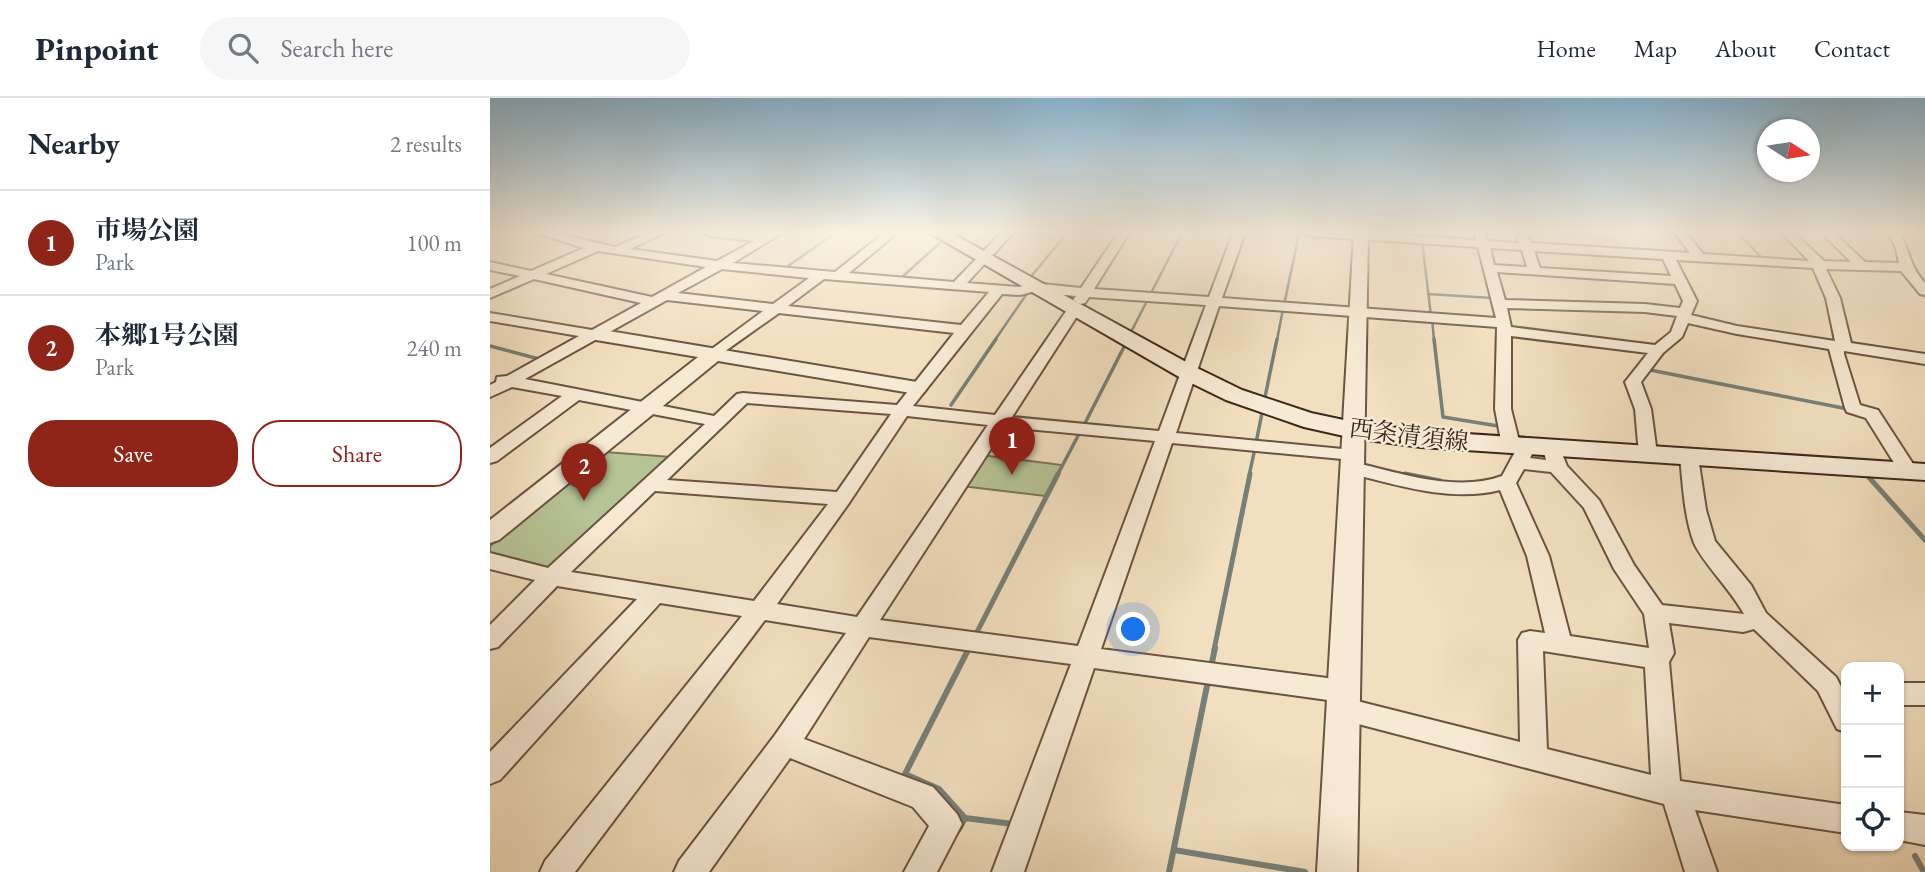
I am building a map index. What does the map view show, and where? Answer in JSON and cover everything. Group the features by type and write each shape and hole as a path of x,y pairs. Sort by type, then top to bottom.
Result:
{"main road":[{"name":"西条清須線","path":"1002,269 1035,288 1078,304 1189,373 1353,451 1519,452 1555,457 1648,454 1917,471"}],"street":[{"path":"505,269 662,299 964,330"},
{"path":"490,294 546,269"},
{"path":"490,392 498,380 597,335 716,269"},
{"path":"770,269 1020,291 1035,288"},
{"path":"838,276 847,269"},
{"path":"957,286 974,269"},
{"path":"690,872 785,744 1101,269"},
{"path":"1008,872 1226,269"},
{"path":"1337,872 1360,269"},
{"path":"1489,269 1505,327 1503,409 1519,452 1506,482 1538,556 1560,645"},
{"path":"1506,269 1679,280"},
{"path":"1648,454 1643,409 1633,382 1658,350 1677,334 1685,316 1690,301 1674,269"},
{"path":"1821,269 1833,298 1840,346 1836,354 1853,408 1872,414 1917,471"},
{"path":"1907,269 1925,274"},
{"path":"1907,269 1925,292"},
{"path":"490,534 714,354 821,275"},
{"path":"556,872 760,610 842,499 917,388 999,289"},
{"path":"1078,304 1214,302 1358,312 1505,327 1658,350"},
{"path":"1499,304 1645,308 1737,330 1925,359"},
{"path":"490,317 917,388"},
{"path":"498,380 719,422"},
{"path":"490,457 576,394"},
{"path":"490,640 552,577 743,398 843,404 1166,437 1353,451 1458,486 1488,488 1506,482"},
{"path":"1555,457 1592,505 1625,569 1655,613 1662,653 1656,659"},
{"path":"1689,457 1696,510 1705,543 1743,591 1758,619 1840,695"},
{"path":"651,485 842,499"},
{"path":"490,561 552,577 655,594 1086,658 1343,700 1534,758 1671,793 1841,818"},
{"path":"490,771 655,594"},
{"path":"1655,613 1743,623 1758,619"},
{"path":"1534,758 1530,640 1656,659"},
{"path":"1656,659 1671,793 1701,872"},
{"path":"1904,694 1925,694"},
{"path":"785,744 923,796 947,824 920,872"},
{"path":"1904,827 1925,830"}],"green space":[{"path":"605,452 672,457 556,565 545,569 490,554 490,546"},
{"path":"981,455 1062,465 1045,496 961,486"}],"waterway":[{"path":"901,278 911,269"},
{"path":"1029,279 1037,269"},
{"path":"1150,295 1163,269"},
{"path":"1284,305 1292,269"},
{"path":"1425,269 1428,294"},
{"path":"1428,294 1492,298"},
{"path":"1428,294 1431,316"},
{"path":"995,340 1026,295"},
{"path":"1130,334 1148,299"},
{"path":"1277,340 1283,309"},
{"path":"1432,319 1434,340"},
{"path":"951,405 996,339"},
{"path":"1265,397 1277,339"},
{"path":"1434,339 1443,417 1498,426"},
{"path":"1083,427 1126,343"},
{"path":"490,346 539,359"},
{"path":"1650,370 1848,409"},
{"path":"1256,443 1262,413"},
{"path":"1057,476 1080,432"},
{"path":"1249,476 1255,448"},
{"path":"1397,473 1414,476"},
{"path":"975,636 1058,474"},
{"path":"1214,650 1250,474"},
{"path":"1405,474 1440,481"},
{"path":"1868,476 1866,474 1925,540"},
{"path":"965,818 939,789 905,774 969,648"},
{"path":"1211,667 1215,648"},
{"path":"1169,872 1208,681"},
{"path":"959,829 965,818"},
{"path":"965,818 1013,824"},
{"path":"1174,850 1305,872"},
{"path":"1915,856 1924,872"}],"place":[{"name":"市場公園","path":"1012,475"},
{"name":"本郷1号公園","path":"584,501"}]}
